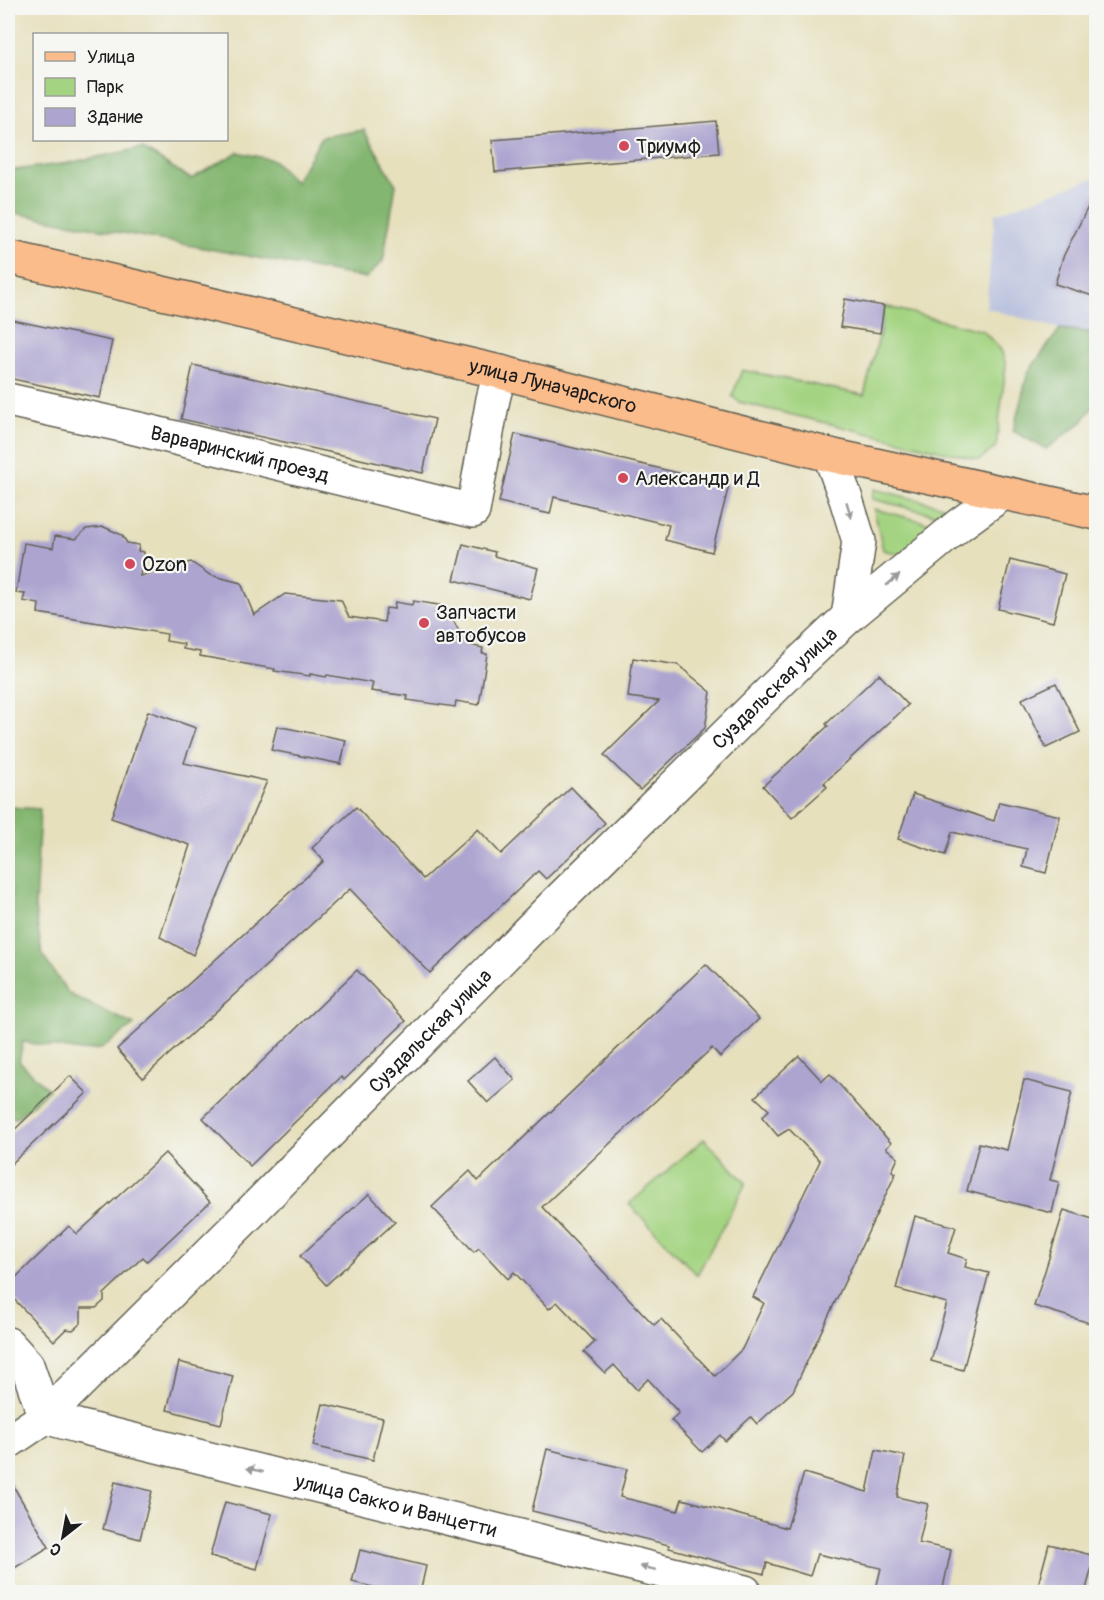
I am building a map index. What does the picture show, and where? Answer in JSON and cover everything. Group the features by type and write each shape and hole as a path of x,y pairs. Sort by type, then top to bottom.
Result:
{"main road":[{"name":"улица Луначарского","path":"8,256 500,372 830,455 1096,513"}],"street":[{"name":"Варваринский проезд","path":"8,400 139,429 472,511 500,372"},
{"name":"Суздальская улица","path":"830,455 859,541 848,617"},
{"name":"Суздальская улица","path":"8,1442 45,1417 556,903 796,666 848,617 959,525 1003,493"},
{"path":"8,1344 27,1365 45,1417"},
{"name":"улица Сакко и Ванцетти","path":"45,1417 745,1593"}],"shaded area":[{"path":"1096,177 1096,333 1060,329 986,308 995,214"}],"green space":[{"path":"364,130 396,185 383,261 366,278 8,212 8,171 68,163 142,148 191,179 238,152 273,160 295,182 322,137"},
{"path":"884,306 983,331 1001,350 1006,365 996,447 979,460 739,402 732,396 742,370 864,395 880,333"},
{"path":"1060,329 1096,333 1096,403 1082,422 1046,449 1013,431 1028,372"},
{"path":"874,489 943,506 941,516 872,499"},
{"path":"874,509 937,525 902,555 883,550"},
{"path":"8,807 40,809 35,908 42,955 69,994 134,1025 101,1049 81,1051 23,1042 19,1061 49,1090 16,1118 8,1117"},
{"path":"704,1139 746,1183 697,1275 629,1204"}],"building":[{"path":"716,121 719,153 495,172 492,140"},
{"path":"1096,191 1096,297 1055,284 1063,257"},
{"path":"845,299 884,306 880,333 840,327"},
{"path":"8,319 112,341 100,398 8,378"},
{"path":"193,365 435,419 423,473 181,419"},
{"path":"515,434 729,485 712,552 665,540 669,525 554,497 550,514 499,502"},
{"path":"104,527 122,535 127,543 139,545 138,551 144,552 140,576 191,562 210,575 241,583 254,615 285,594 341,600 349,617 384,622 386,608 394,609 395,602 412,605 413,601 445,606 459,631 470,633 468,645 483,648 482,653 487,654 479,705 456,701 455,707 407,700 408,696 371,691 373,683 327,675 326,677 310,674 310,676 274,671 275,669 200,656 200,652 183,649 184,644 166,641 167,634 38,613 39,604 23,601 25,594 16,593 24,543 53,548 55,536 76,539 86,529"},
{"path":"463,544 495,552 494,556 538,568 530,599 454,580"},
{"path":"1010,560 1065,574 1053,622 998,609"},
{"path":"633,658 678,665 711,692 705,728 640,790 604,755 659,701 628,697"},
{"path":"879,674 908,705 824,783 827,787 792,818 763,786 828,726 826,724"},
{"path":"1056,683 1080,732 1046,748 1022,699"},
{"path":"148,711 196,728 184,763 267,781 193,955 160,937 190,845 111,818"},
{"path":"277,726 346,740 341,764 271,750"},
{"path":"571,787 605,823 546,879 538,871 430,973 350,889 143,1078 117,1049 324,861 312,848 356,807 423,879 478,829 501,854"},
{"path":"913,794 994,821 999,802 1060,816 1046,873 1023,867 1027,849 952,832 945,855 898,839"},
{"path":"706,964 759,1019 720,1057 712,1048 542,1207 654,1325 661,1319 715,1376 742,1349 764,1303 753,1297 820,1161 789,1129 778,1136 762,1117 769,1110 755,1097 799,1056 822,1081 830,1074 891,1143 886,1148 898,1158 892,1171 896,1173 793,1391 757,1424 751,1417 725,1441 720,1435 702,1452 671,1420 679,1413 648,1379 637,1390 614,1365 605,1373 584,1352 595,1342 557,1302 549,1309 514,1272 508,1279 479,1248 474,1252 432,1207 470,1171 478,1181"},
{"path":"357,970 406,1021 344,1080 341,1077 250,1166 203,1118"},
{"path":"495,1057 515,1080 488,1103 468,1081"},
{"path":"70,1076 87,1093 8,1167 8,1136"},
{"path":"1024,1080 1072,1092 1050,1180 1059,1182 1052,1213 967,1191 979,1143 1007,1150"},
{"path":"165,1153 210,1202 147,1261 143,1257 104,1294 104,1301 96,1308 81,1308 81,1323 73,1330 66,1329 54,1341 8,1293 8,1285 69,1226 77,1234"},
{"path":"369,1194 395,1222 326,1285 300,1256"},
{"path":"1064,1210 1096,1220 1096,1325 1034,1306"},
{"path":"915,1216 956,1227 948,1253 967,1259 965,1267 989,1273 963,1370 931,1361 947,1303 896,1289"},
{"path":"179,1362 233,1376 221,1424 167,1410"},
{"path":"323,1404 383,1418 373,1460 313,1446"},
{"path":"547,1449 627,1469 620,1497 678,1511 682,1499 787,1528 804,1473 867,1492 876,1450 905,1456 897,1497 928,1504 919,1543 951,1550 942,1593 875,1593 881,1568 817,1554 810,1576 767,1563 764,1574 669,1548 669,1545 532,1511"},
{"path":"8,1477 49,1547 8,1572"},
{"path":"115,1482 152,1491 140,1539 103,1529"},
{"path":"225,1502 272,1514 257,1569 210,1556"},
{"path":"1049,1544 1095,1556 1085,1593 1036,1593"},
{"path":"360,1550 426,1566 420,1593 398,1593 352,1582"}],"place":[{"name":"Триумф","path":"624,146"},
{"name":"Александр и Д","path":"623,478"},
{"name":"Ozon","path":"130,564"},
{"name":"Запчасти автобусов","path":"424,623"}]}
